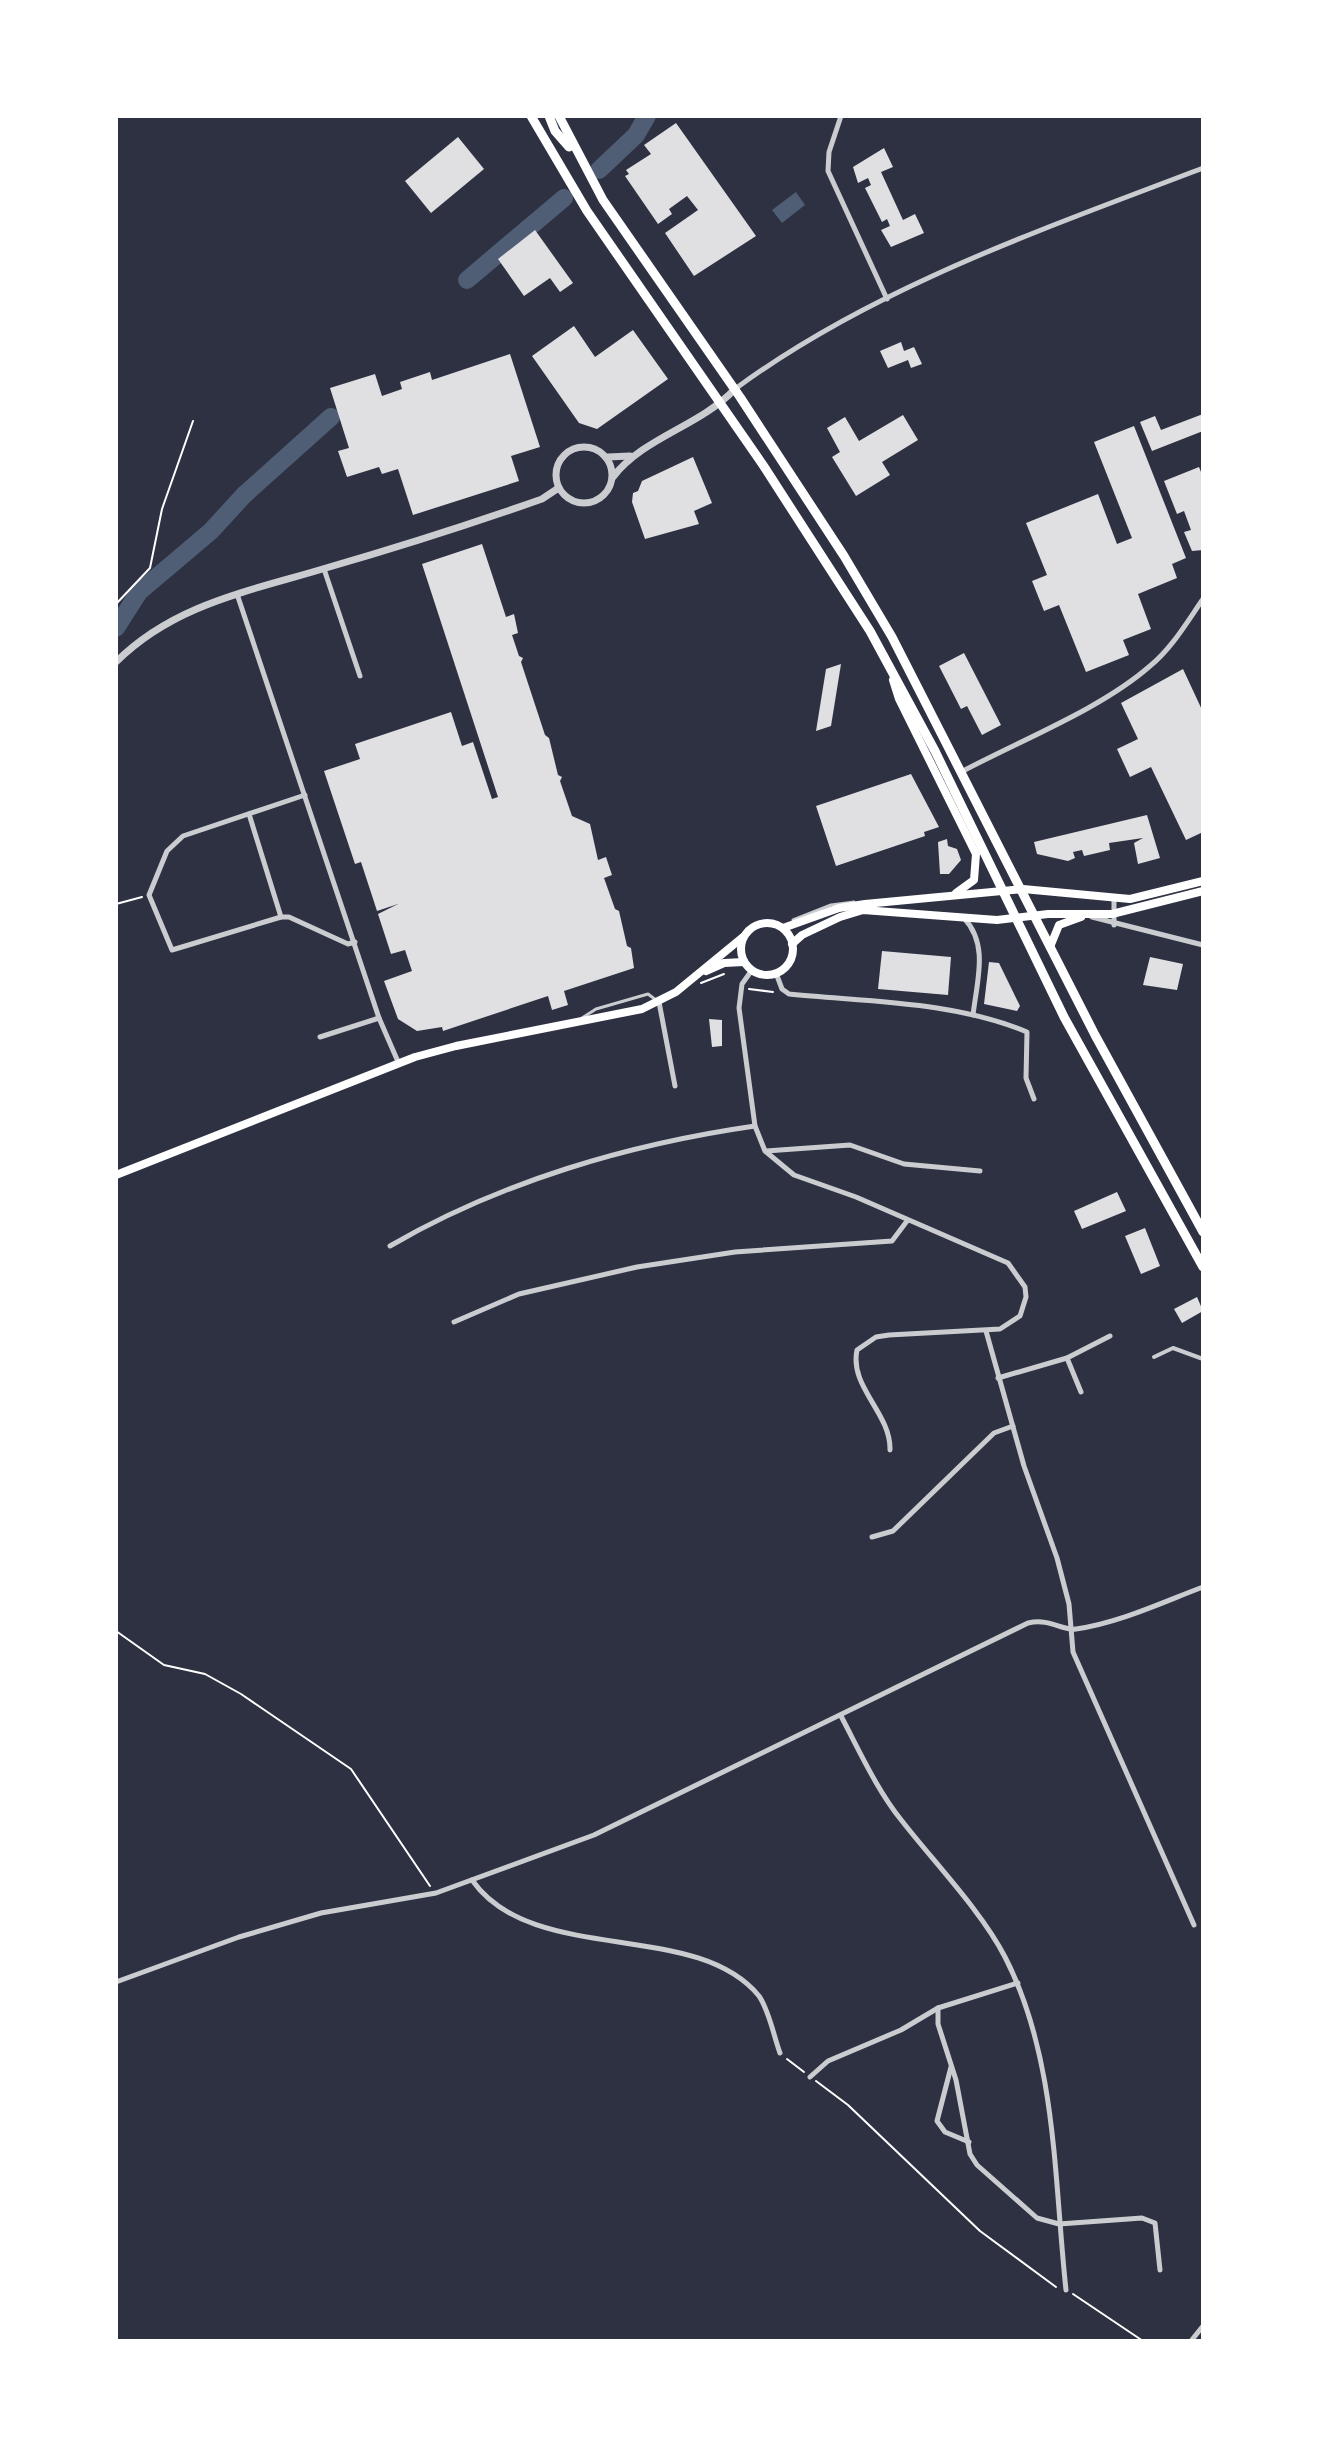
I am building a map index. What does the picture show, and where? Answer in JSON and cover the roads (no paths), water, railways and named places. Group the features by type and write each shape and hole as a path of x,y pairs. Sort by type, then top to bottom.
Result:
{"main road":[{"path":"531,116 587,211 836,574 911,705 974,841 977,863 974,880 948,897"},
{"path":"549,116 555,131 577,156"},
{"path":"559,116 577,156 603,200 844,556 900,652 1050,947 1203,1232"},
{"path":"888,663 899,699 1003,890 1064,1017 1203,1267"},
{"path":"116,1175 399,1064 456,1046 621,1015 659,1002 701,973 758,924 781,927 839,908 1003,890 1023,889 1114,898 1151,896 1203,881"},
{"path":"792,944 827,923 863,910 1015,919 1035,915 1112,914 1203,891"},
{"path":"1050,947 1059,925 1088,915"},
{"path":"701,973 724,963 748,966 763,974 776,973 789,961 792,944 781,927"},
{"path":"743,937 741,952 748,966"}],"street":[{"path":"841,116 829,152 828,171 887,299"},
{"path":"557,489 575,503 590,501 607,490 630,456 720,404 734,390 887,299 1014,242 1203,168"},
{"path":"557,489 557,467 569,454 589,447 608,457 630,456"},
{"path":"608,457 613,477"},
{"path":"116,662 135,642 167,621 237,593 324,569 528,504 557,489"},
{"path":"324,569 360,676"},
{"path":"237,593 379,1018 399,1064"},
{"path":"963,771 1119,690 1151,666 1173,643 1203,599"},
{"path":"305,795 183,836 172,844 151,884 149,895 172,950 281,917 348,944 355,942"},
{"path":"249,814 281,917"},
{"path":"1114,898 1114,925"},
{"path":"1088,915 1114,925 1203,945"},
{"path":"963,917 977,933 980,945 973,1015"},
{"path":"748,966 738,995 755,1126 765,1151 794,1175 834,1188 1008,1263 1017,1270 1026,1297 1020,1316 1008,1326 986,1331 876,1337 857,1350 856,1369 891,1434 890,1450"},
{"path":"776,973 782,989 789,994 973,1015 1027,1032 1026,1078 1034,1099"},
{"path":"659,1002 675,1086"},
{"path":"320,1037 379,1018"},
{"path":"390,1246 459,1210 550,1176 698,1135 755,1126"},
{"path":"765,1151 850,1145 904,1164 980,1171"},
{"path":"454,1322 519,1294 637,1267 735,1252 892,1241 907,1221"},
{"path":"986,1331 1013,1426 1057,1558 1069,1604 1073,1652 1194,1925"},
{"path":"998,1378 1067,1358 1110,1336"},
{"path":"1154,1357 1173,1348 1203,1359"},
{"path":"1067,1358 1081,1392"},
{"path":"872,1537 893,1531 994,1433 1013,1426"},
{"path":"116,1982 239,1937 321,1913 436,1893 594,1835 1028,1623 1048,1621 1070,1630 1091,1627 1203,1587"},
{"path":"841,1716 886,1799 1004,1953 1018,1983 1038,2050 1066,2290"},
{"path":"472,1880 483,1896 529,1920 576,1936 679,1954 723,1969 761,1999 780,2053"},
{"path":"810,2077 828,2061 901,2030 938,2008 1018,1983"},
{"path":"938,2008 938,2024 952,2066 973,2160 1003,2184 1021,2207 1037,2218 1059,2224 1142,2218 1155,2223 1160,2270"},
{"path":"952,2066 937,2121 945,2132 969,2142"},
{"path":"1191,2341 1203,2326"}],"lane":[{"path":"570,1025 596,1009 648,994 659,1002"}],"water":[{"path":"796,192 805,205 782,223 772,210"}],"waterway":[{"path":"599,170 636,135 647,116"},
{"path":"467,280 564,198"},
{"path":"116,628 139,592 211,531 244,495 331,417"}]}
